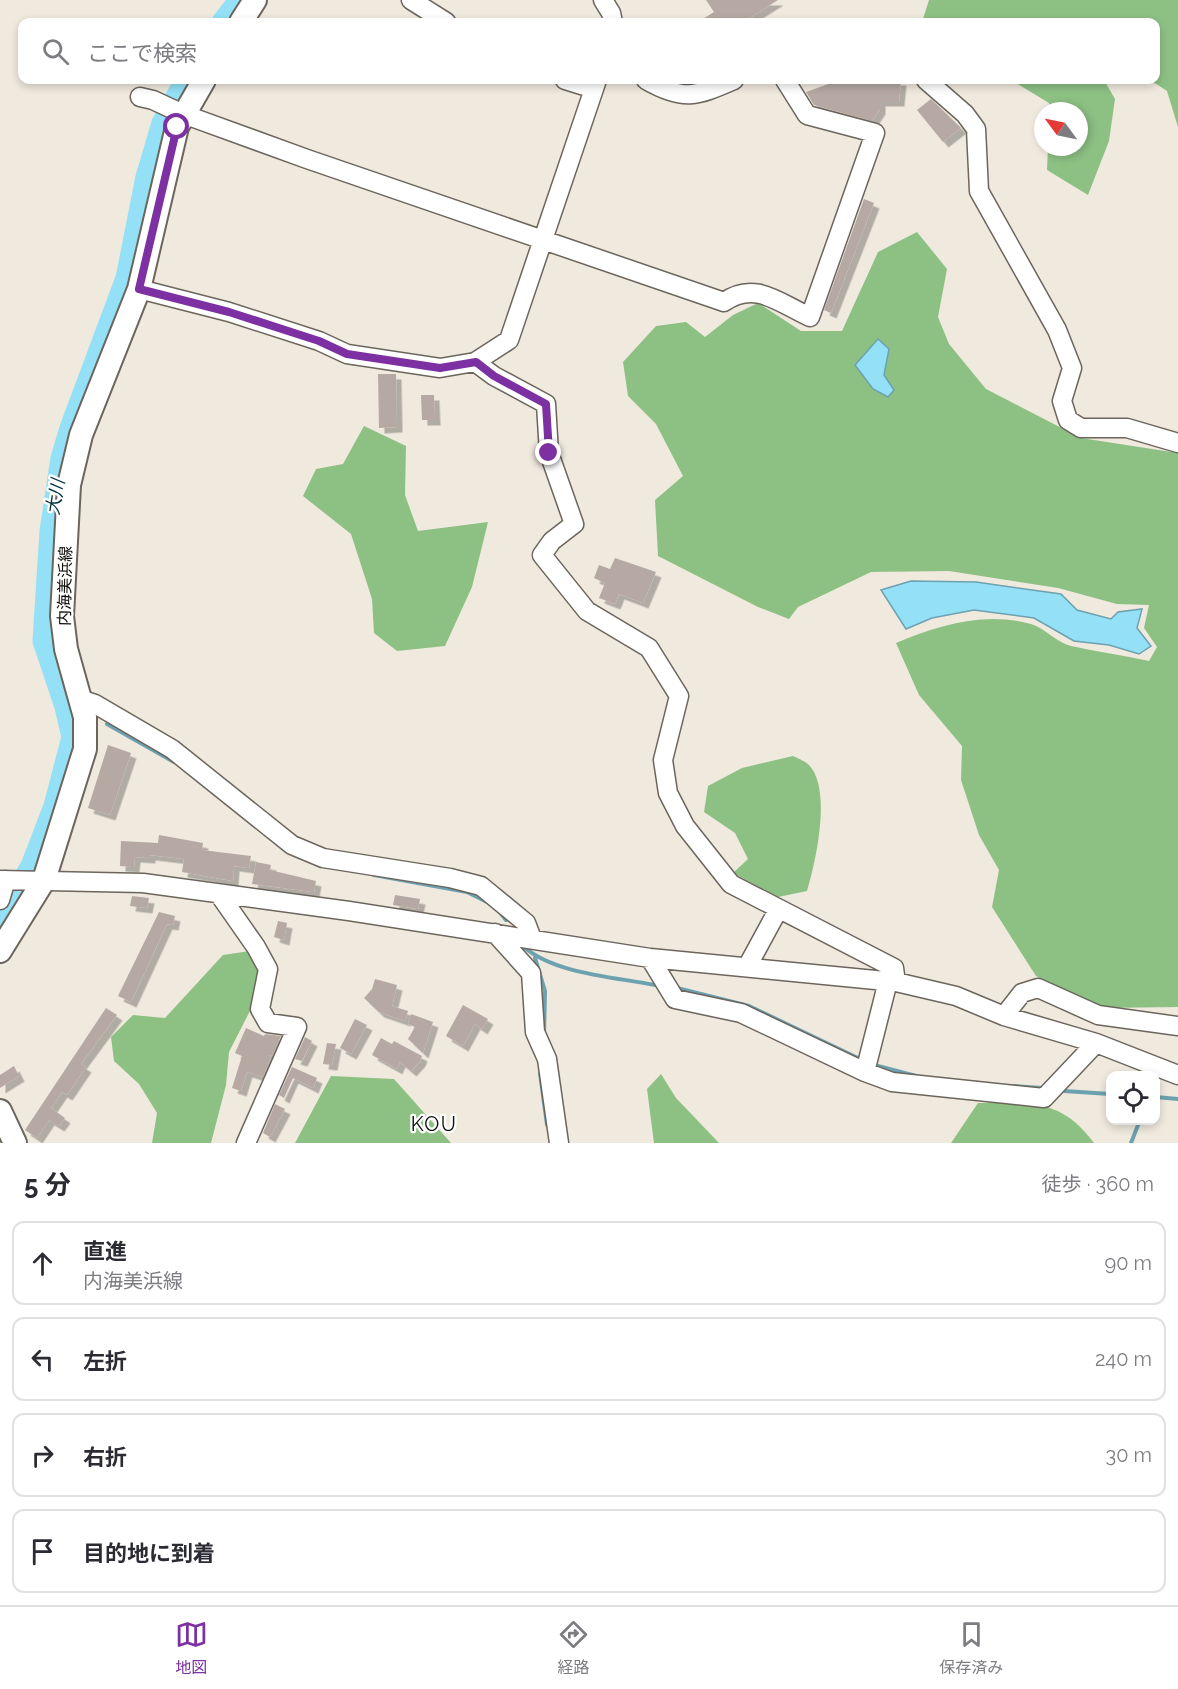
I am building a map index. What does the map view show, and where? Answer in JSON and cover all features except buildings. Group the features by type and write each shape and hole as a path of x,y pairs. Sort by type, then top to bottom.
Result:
{"main road":[{"path":"244,18 255,0"},
{"name":"内海美浜線","path":"0,951 39,880 85,749 87,728 66,649 62,616 69,485 81,435 139,289 168,158 173,110 200,84"},
{"path":"0,1111 15,1143"}],"street":[{"path":"411,0 440,18"},
{"path":"603,0 612,18"},
{"path":"139,289 229,312 319,341 347,354 440,368 476,362 509,340 595,84"},
{"path":"653,84 667,92 699,95 725,84"},
{"path":"140,97 153,99 173,110 724,302 738,292 755,291 810,317 875,132 807,115 788,84"},
{"path":"931,84 965,114 976,129 979,191 1057,330 1072,368 1062,401 1068,420 1081,428 1127,428 1178,443"},
{"path":"476,362 494,376 546,404 549,453 574,524 552,541 542,555 587,611 649,648 679,696 663,760 669,793 686,826 731,884 894,968 892,982 865,1072"},
{"path":"80,699 95,704 172,749 292,845 323,858 450,878 481,886 526,923 532,939"},
{"path":"0,900 7,880 143,884 495,933 650,958 892,982 956,996 1004,1016 1096,1043 1178,1076"},
{"path":"219,894 256,947 268,969 260,1009 268,1023 297,1027 246,1143"},
{"path":"747,968 778,910"},
{"path":"495,933 531,973 535,1032 547,1059 560,1143"},
{"path":"650,958 675,999 741,1013 865,1072 892,1082 1044,1098 1096,1043"},
{"path":"1004,1016 1022,993 1038,988 1098,1015 1178,1026"}],"green space":[{"path":"929,0 1178,0 1178,127 1167,91 1156,84 1160,84 1160,18 923,18"},
{"path":"1018,84 1106,84 1115,99 1109,141 1088,195 1047,170 1048,156 1088,156 1088,102 1047,102"},
{"path":"917,232 947,269 938,317 949,344 986,389 1081,438 1178,453 1178,1007 1102,1008 1036,976 992,907 999,870 979,835 961,780 962,746 919,695 896,643 962,622 1014,620 1031,624 1071,646 1149,661 1157,647 1144,628 1149,605 1117,604 1058,588 949,571 871,572 798,607 789,619 758,607 658,556 655,500 683,476 656,424 628,396 623,362 656,326 686,322 705,337 733,315 758,303 801,331 842,331 878,252"},
{"path":"364,426 406,446 405,495 418,531 488,522 472,587 445,646 397,651 374,633 372,599 351,534 303,496 316,469 343,464"},
{"path":"793,756 809,765 816,776 820,791 820,826 807,891 778,897 733,873 748,859 735,833 704,812 708,786 742,768"},
{"path":"250,951 261,971 254,1003 229,1052 226,1085 211,1143 152,1143 157,1113 139,1084 114,1061 111,1037 133,1015 165,1018 223,955"},
{"path":"661,1074 676,1098 719,1143 654,1143 647,1089"},
{"path":"331,1076 394,1079 451,1143 295,1143"},
{"path":"978,1103 1029,1104 1056,1110 1069,1117 1094,1143 951,1143"}],"water":[{"path":"878,339 889,349 884,375 894,390 888,397 873,389 855,365"},
{"path":"911,581 976,582 1061,594 1077,610 1111,619 1118,612 1142,609 1137,628 1151,646 1139,654 1109,645 1074,641 1034,618 974,610 932,618 906,629 881,590"}],"waterway":[{"name":"大川","path":"225,18 239,0"},
{"name":"大川","path":"0,917 31,866 54,806 72,737 65,707 43,641 50,531 61,458 126,278 146,177 162,123 183,84"},
{"path":"107,724 174,762"},
{"path":"299,857 320,865"},
{"path":"374,875 467,892 489,903"},
{"path":"499,911 506,920"},
{"path":"524,947 537,956 569,969 655,985"},
{"path":"535,958 545,991 544,1036"},
{"path":"677,988 749,1006 862,1060"},
{"path":"878,1066 916,1076"},
{"path":"540,1073 547,1125"},
{"path":"1013,1086 1042,1088"},
{"path":"1064,1091 1106,1094"},
{"path":"1160,1097 1178,1099"},
{"path":"1131,1143 1138,1125"}],"district":[{"name":"KOU","path":"434,1124"}],"route":[{"path":"177,127 139,289 229,312 319,341 347,354 440,368 476,362 494,376 546,404 549,453"}]}
